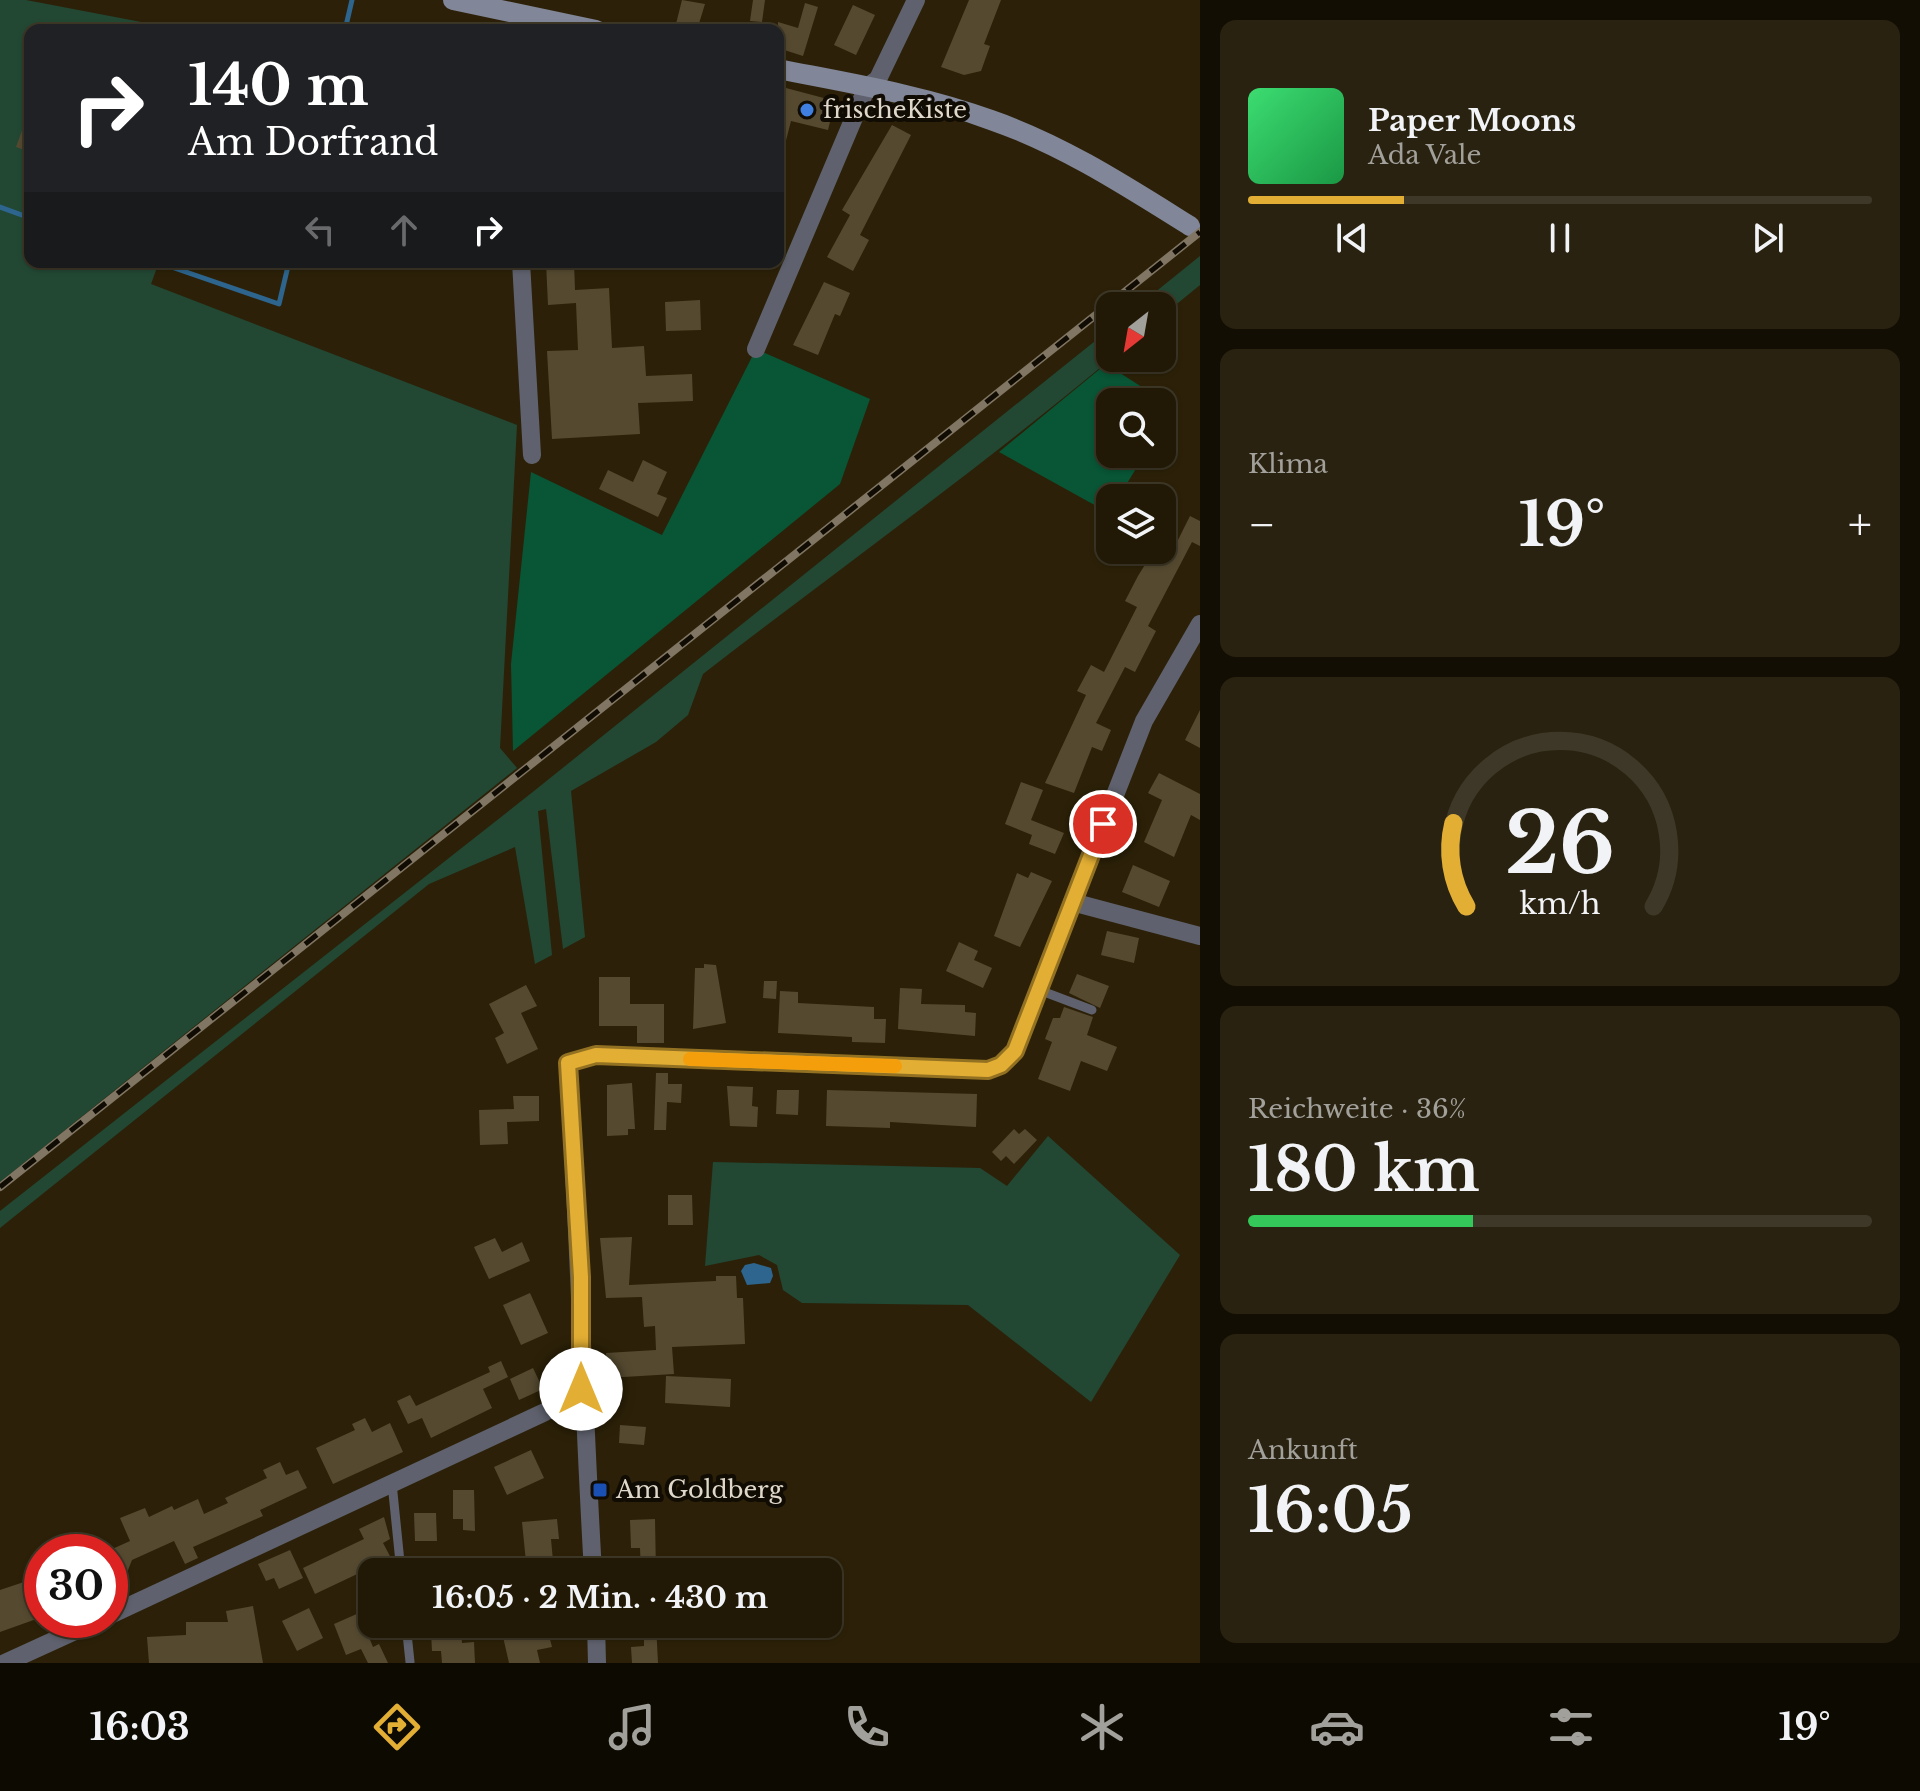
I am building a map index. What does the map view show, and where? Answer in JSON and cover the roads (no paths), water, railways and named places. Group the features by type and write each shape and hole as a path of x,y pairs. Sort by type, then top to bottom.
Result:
{"street":[{"path":"453,0 510,21 539,24"},
{"path":"756,349 867,87 878,79 916,0"},
{"path":"784,70 960,109 1046,143 1121,182 1190,226"},
{"path":"521,268 532,455"},
{"path":"592,1558 581,1389 581,1277 568,1063 596,1055 988,1070 1001,1065 1015,1051 1144,721 1200,624"},
{"path":"1072,902 1200,936"},
{"path":"128,1607 545,1412 581,1389"},
{"path":"5,1663 60,1638"},
{"path":"596,1638 597,1663"}],"lane":[{"path":"1038,990 1092,1010"},
{"path":"392,1483 400,1558"},
{"path":"407,1638 410,1662"}],"water":[{"path":"754,1263 771,1268 773,1276 770,1283 747,1285 741,1271 745,1265"}],"waterway":[{"path":"346,24 352,0"},
{"path":"0,207 24,216"},
{"path":"174,268 279,304 288,268"}],"railway":[{"path":"0,1187 1200,232"}],"place":[{"name":"frischeKiste","path":"807,110"},
{"name":"Am Goldberg","path":"600,1490"}]}
